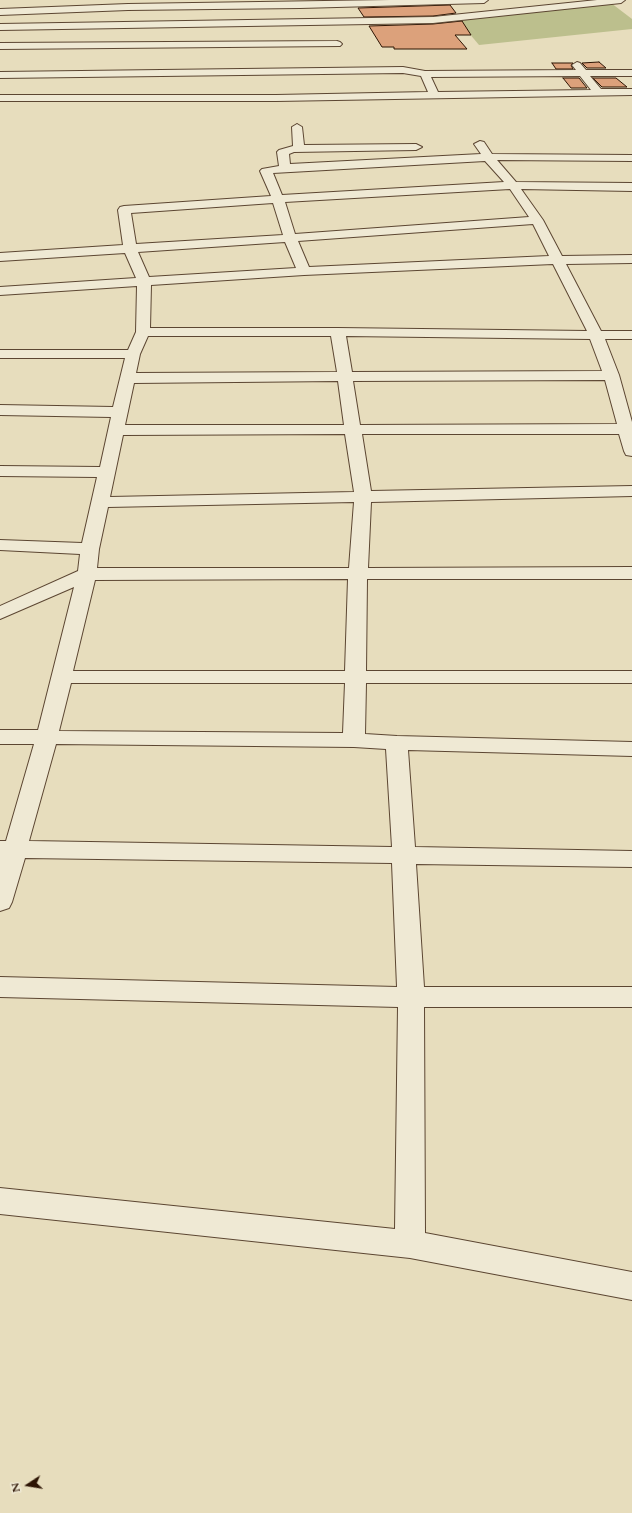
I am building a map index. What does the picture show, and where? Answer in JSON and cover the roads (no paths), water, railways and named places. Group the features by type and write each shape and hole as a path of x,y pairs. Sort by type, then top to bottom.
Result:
{"street":[{"path":"62,10 64,0"},
{"path":"0,12 62,10 128,3 484,0"},
{"path":"0,28 279,44 453,19 621,0"},
{"path":"440,1 453,19"},
{"path":"300,2 310,22"},
{"path":"126,35 128,3"},
{"path":"0,46 126,35 310,22 337,36"},
{"path":"276,91 279,44"},
{"path":"132,98 141,74 141,62"},
{"path":"576,63 598,92"},
{"path":"0,75 68,71 141,74 277,64 403,70 425,74 632,73"},
{"path":"344,67 350,90"},
{"path":"425,74 435,96"},
{"path":"0,98 132,98 276,91 350,90 435,96 632,92"},
{"path":"297,127 299,149"},
{"path":"285,168 283,152 286,150 426,147"},
{"path":"304,271 290,238 278,199 266,171 479,148 632,158"},
{"path":"479,148 513,185 537,220 596,335 626,410 626,429 632,451"},
{"path":"0,902 8,849 47,737 87,574 90,548 133,354 144,332 144,282 130,248 124,210 513,185 632,187"},
{"path":"0,257 537,220"},
{"path":"0,291 304,271 558,260 632,259"},
{"path":"144,332 632,335"},
{"path":"338,332 363,496 358,573 354,740"},
{"path":"0,354 133,354"},
{"path":"128,378 611,375"},
{"path":"0,410 118,421 353,429 626,429"},
{"path":"0,471 107,472"},
{"path":"100,502 632,491"},
{"path":"0,545 90,548"},
{"path":"0,613 87,574 632,573"},
{"path":"61,677 632,677"},
{"path":"0,737 354,740 397,743 632,749"},
{"path":"397,743 411,997 410,1244"},
{"path":"8,849 632,859"},
{"path":"0,987 411,997 632,997"},
{"path":"0,1202 410,1244 632,1286"}]}
